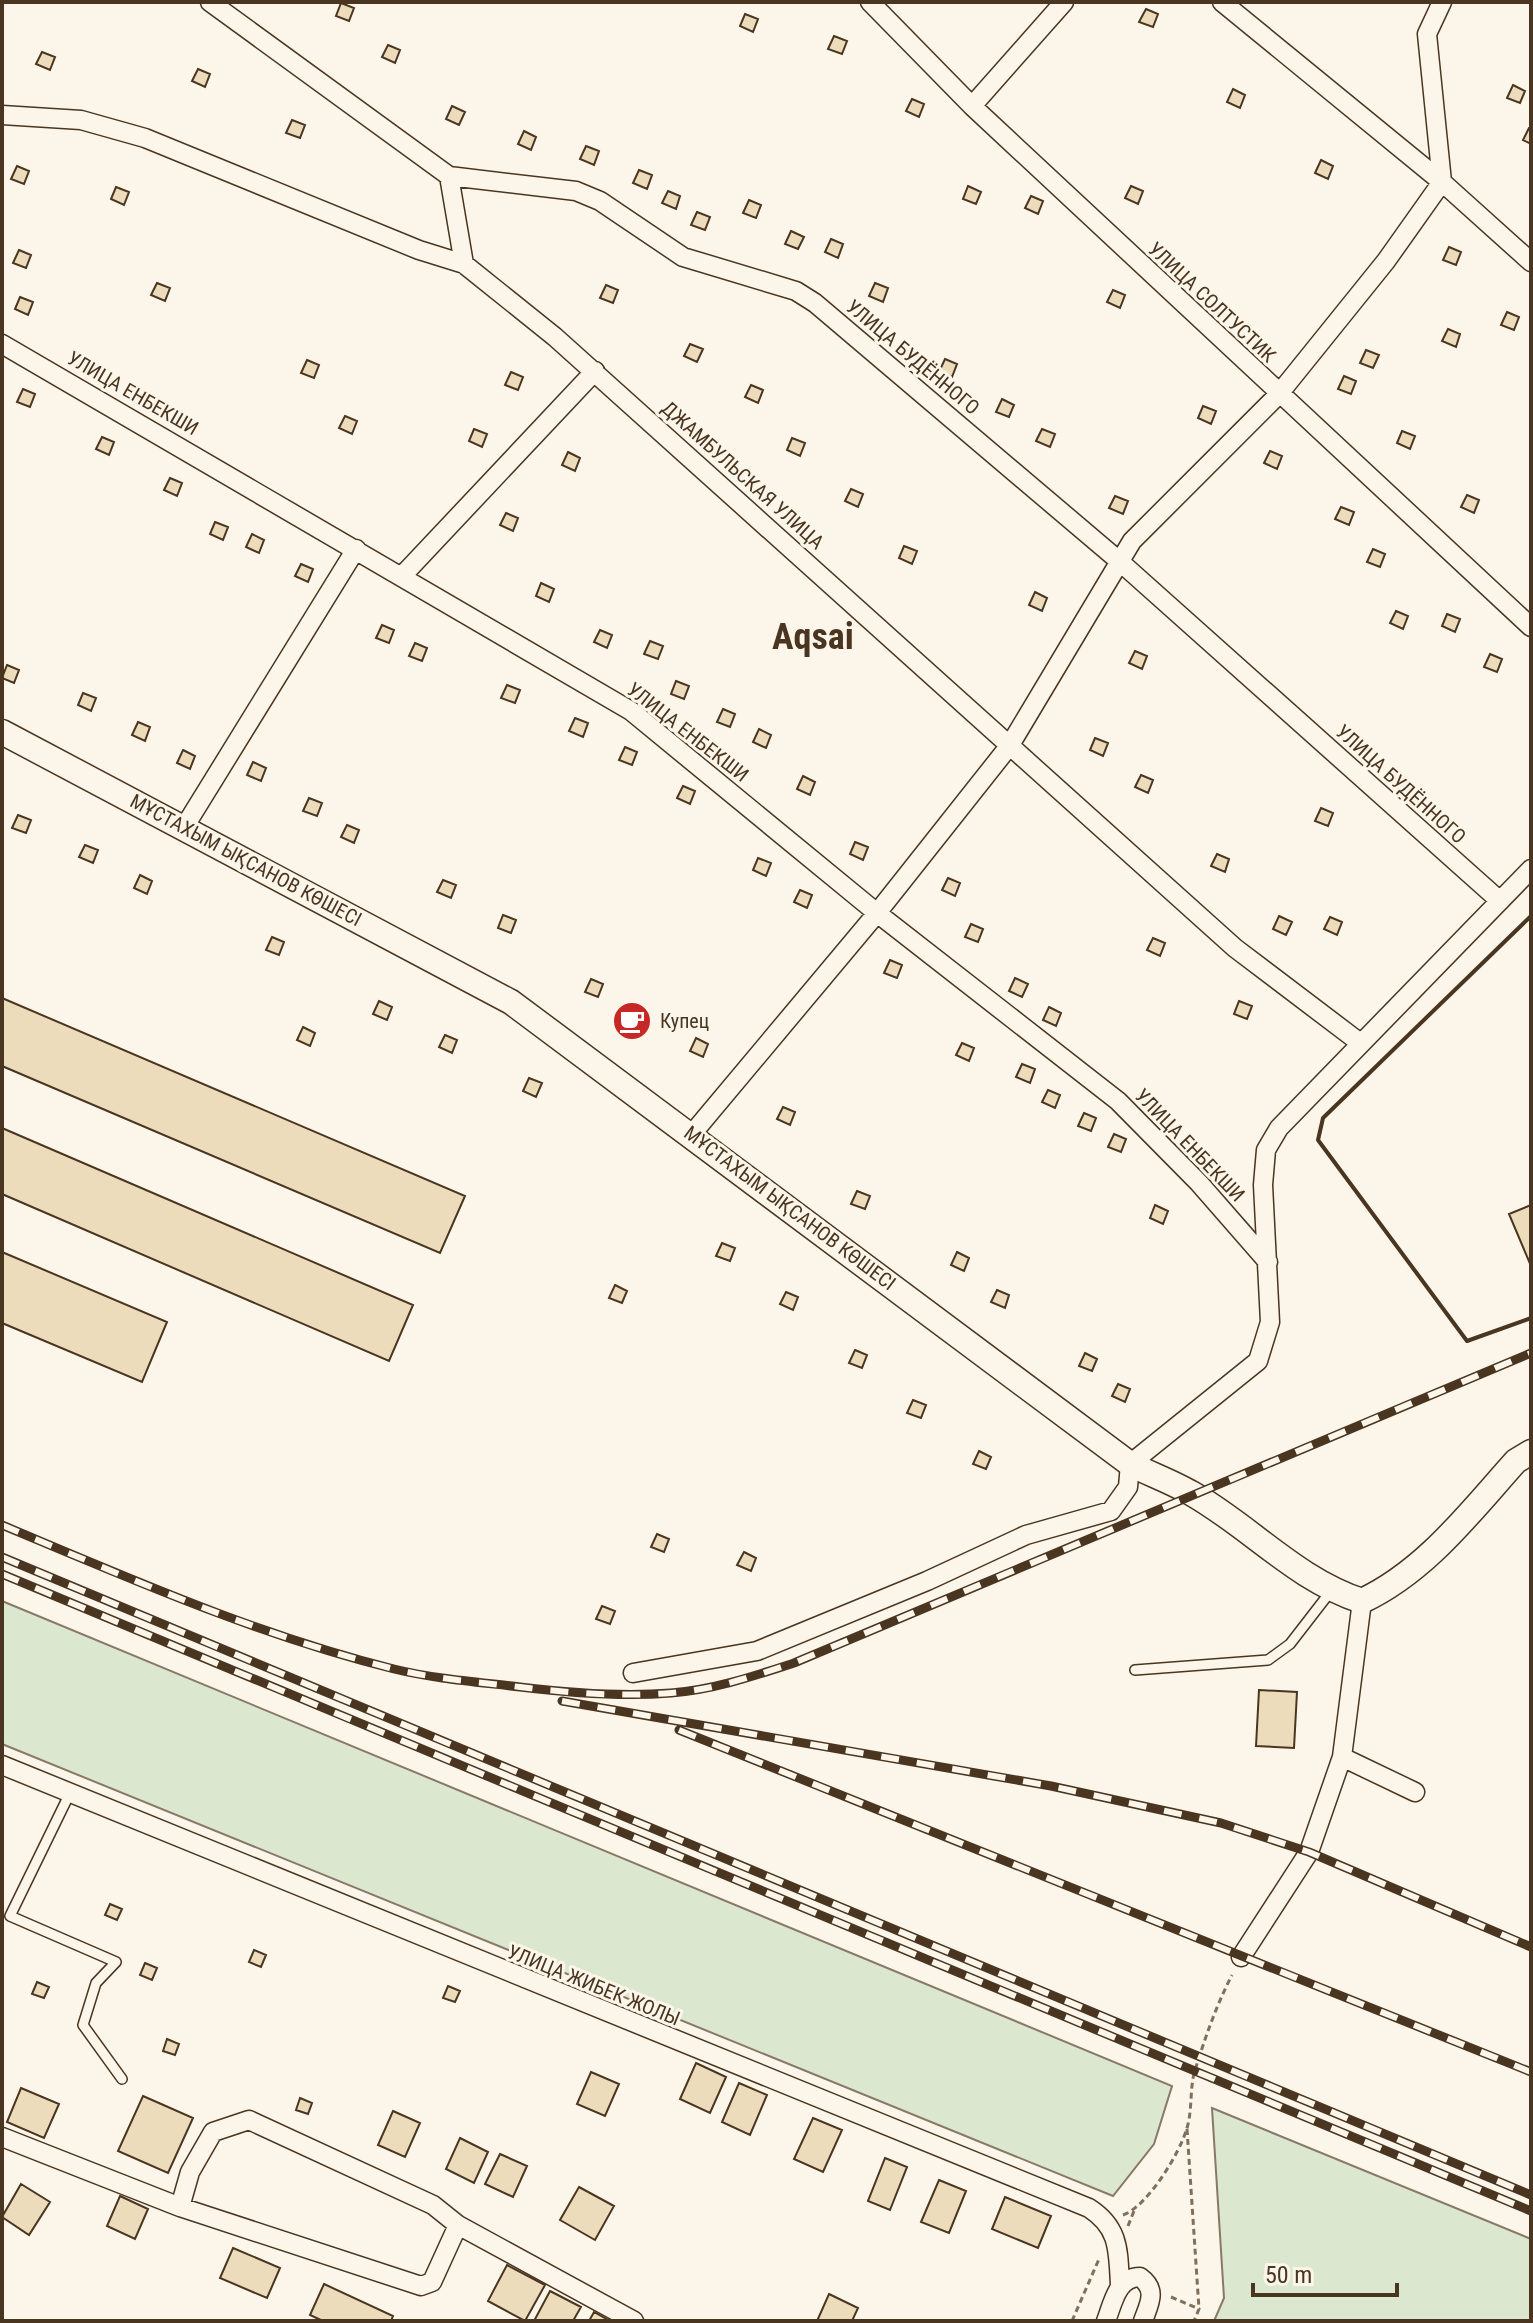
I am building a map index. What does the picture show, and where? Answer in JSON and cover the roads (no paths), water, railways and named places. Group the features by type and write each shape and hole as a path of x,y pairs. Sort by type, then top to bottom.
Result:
{"main road":[{"name":"МҰСТАХЫМ ЫҚСАНОВ КӨШЕСІ","path":"2,732 185,826 511,1002 692,1134 1130,1464 1193,1494 1331,1591 1362,1601"},
{"path":"1362,1601 1393,1587 1434,1550 1516,1461 1531,1452"}],"street":[{"name":"УЛИЦА БУДЁННОГО","path":"210,2 449,176 576,191 600,201 683,257 796,291 815,303 1118,560 1500,901"},
{"name":"УЛИЦА СОЛТУСТИК","path":"870,2 972,106 1278,395 1531,627"},
{"path":"972,106 1064,2"},
{"path":"1222,2 1442,182 1531,262"},
{"path":"692,1134 877,913 1010,745 1132,541 1278,395 1386,261 1442,182 1427,34 1442,2"},
{"name":"ДЖАМБУЛЬСКАЯ УЛИЦА","path":"2,115 81,120 145,138 419,250 464,264 595,371 1235,948 1359,1042"},
{"path":"449,176 464,264"},
{"name":"УЛИЦА ЕНБЕКШИ","path":"2,344 631,711 877,913 1118,1101 1199,1183 1268,1262"},
{"path":"402,576 595,371"},
{"path":"185,826 356,549"},
{"path":"633,1673 757,1651 927,1581 1026,1535 1111,1511 1128,1487 1130,1464 1258,1361 1270,1322 1263,1185 1266,1150 1279,1128 1359,1042 1531,869"},
{"path":"1241,1957 1309,1852 1342,1757 1362,1601"},
{"path":"1342,1757 1415,1792"},
{"name":"УЛИЦА ЖИБЕК ЖОЛЫ","path":"2,1765 69,1795 1076,2203 1109,2220 1118,2250 1120,2285"},
{"path":"180,2207 190,2172 213,2132 249,2120 433,2205 458,2225 634,2321"},
{"path":"2,2137 180,2207 421,2286 432,2282 458,2225"},
{"path":"1106,2321 1120,2285 1127,2279 1140,2277 1151,2289 1143,2321"}],"lane":[{"path":"1135,1670 1268,1660 1290,1644 1331,1591"},
{"path":"69,1795 10,1916 116,1962 96,1983 83,2025 122,2079"}],"railway":[{"path":"2,1525 244,1623 394,1669 457,1680 577,1693 633,1695 687,1691 733,1682 794,1663 1531,1353"},
{"path":"2,1557 1531,2195"},
{"path":"2,1574 1531,2211"},
{"path":"562,1701 1051,1786 1221,1823 1309,1852 1531,1947"},
{"path":"679,1730 1531,2072"}],"place":[{"name":"Купец","path":"632,1021"}],"district":[{"name":"Aqsai","path":"813,636"}]}
